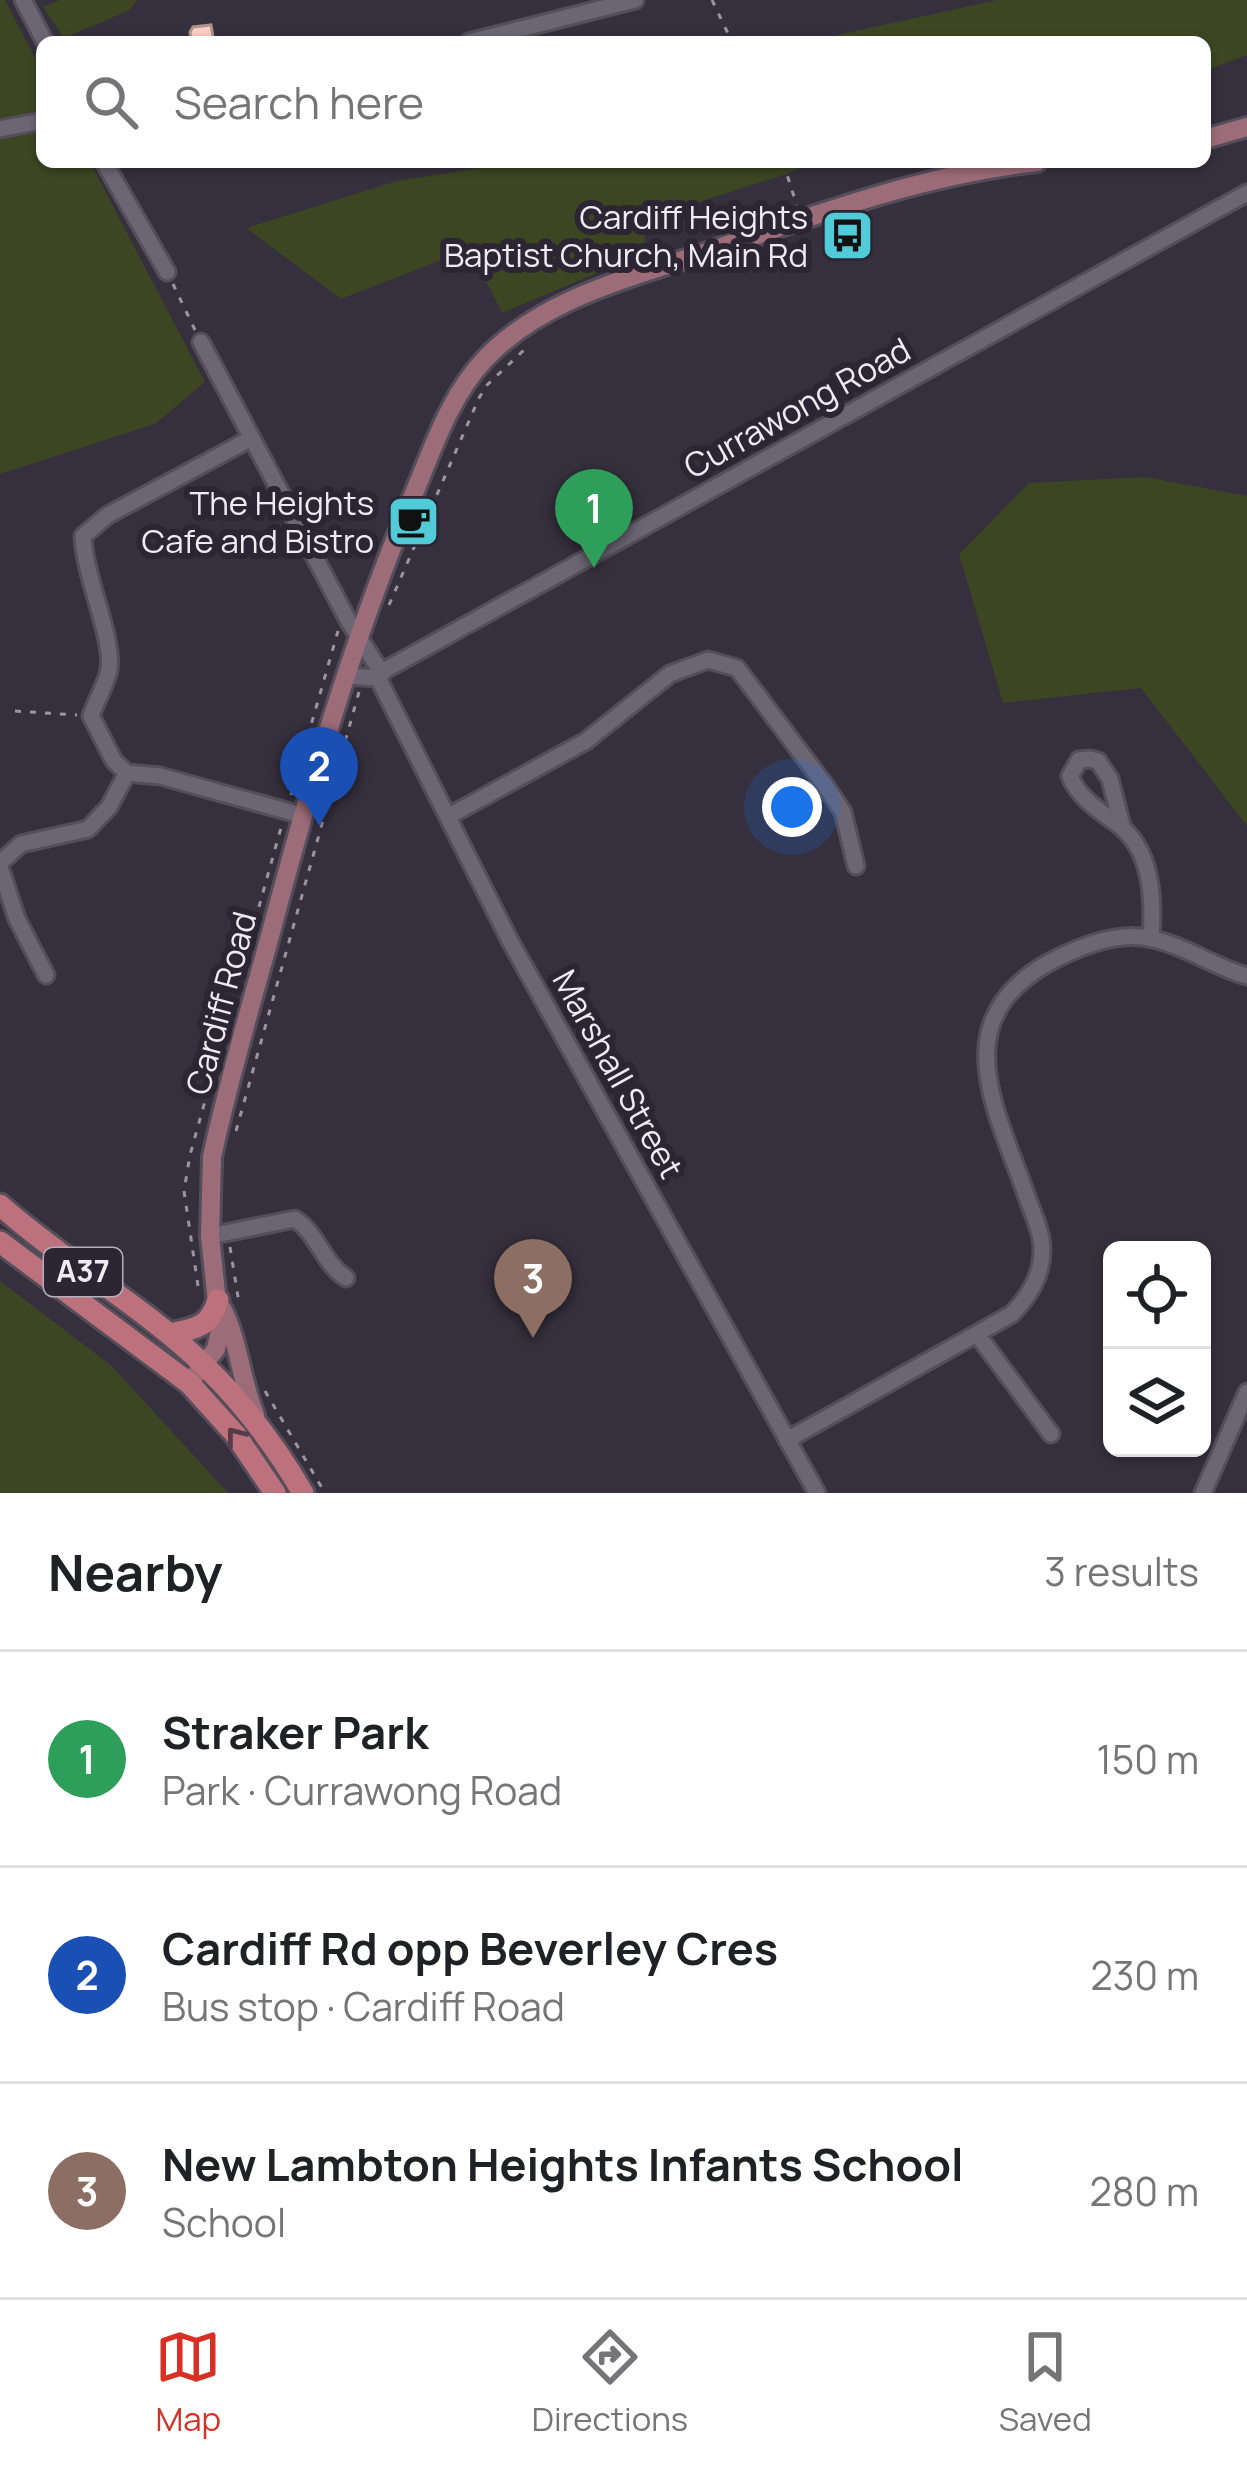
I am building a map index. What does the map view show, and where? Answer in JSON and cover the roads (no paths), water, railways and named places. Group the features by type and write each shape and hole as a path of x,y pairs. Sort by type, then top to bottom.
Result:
{"highway":[{"name":"A37","path":"0,1205 205,1365 262,1431 303,1493"},
{"name":"A37","path":"0,1242 189,1383 235,1434 275,1493"},
{"path":"169,1334 203,1326 212,1318 218,1300"}],"main road":[{"path":"1211,137 1247,127"},
{"name":"Cardiff Road","path":"189,1383 218,1343 219,1234 208,1185 295,807 357,637 450,408 483,361 521,326 558,306 878,193 988,168"},
{"path":"218,1300 234,1331 240,1374 262,1431"}],"street":[{"path":"22,0 42,36"},
{"path":"493,36 635,0"},
{"path":"0,129 36,122"},
{"path":"107,168 167,272"},
{"name":"Currawong Road","path":"378,678 426,647 1247,193"},
{"name":"Marshall Street","path":"201,342 343,612 378,667 378,678 508,939 817,1493"},
{"path":"250,439 108,514 83,536 84,563 103,627 109,671 91,716 114,761 128,773 295,807"},
{"path":"449,817 586,741 670,674 708,660 737,668 825,785 843,812 856,866"},
{"path":"346,676 378,678"},
{"path":"46,975 17,919 0,865 21,844 88,829 109,807 128,773"},
{"path":"1122,826 1150,879 1151,938"},
{"path":"787,1440 1012,1314 1035,1285 1042,1248 986,1077 983,1054 988,1030 1009,994 1031,973 1078,947 1104,940 1151,938 1247,976"},
{"path":"219,1234 295,1219 346,1278"},
{"path":"976,1334 1051,1434"},
{"path":"1204,1493 1247,1392"}],"place":[{"name":"Cardiff Heights Baptist Church, Main Rd","path":"847,236"},
{"name":"The Heights Cafe and Bistro","path":"413,522"},
{"name":"Straker Park","path":"594,568"},
{"name":"Cardiff Rd opp Beverley Cres","path":"319,826"},
{"name":"New Lambton Heights Infants School","path":"533,1338"}]}
